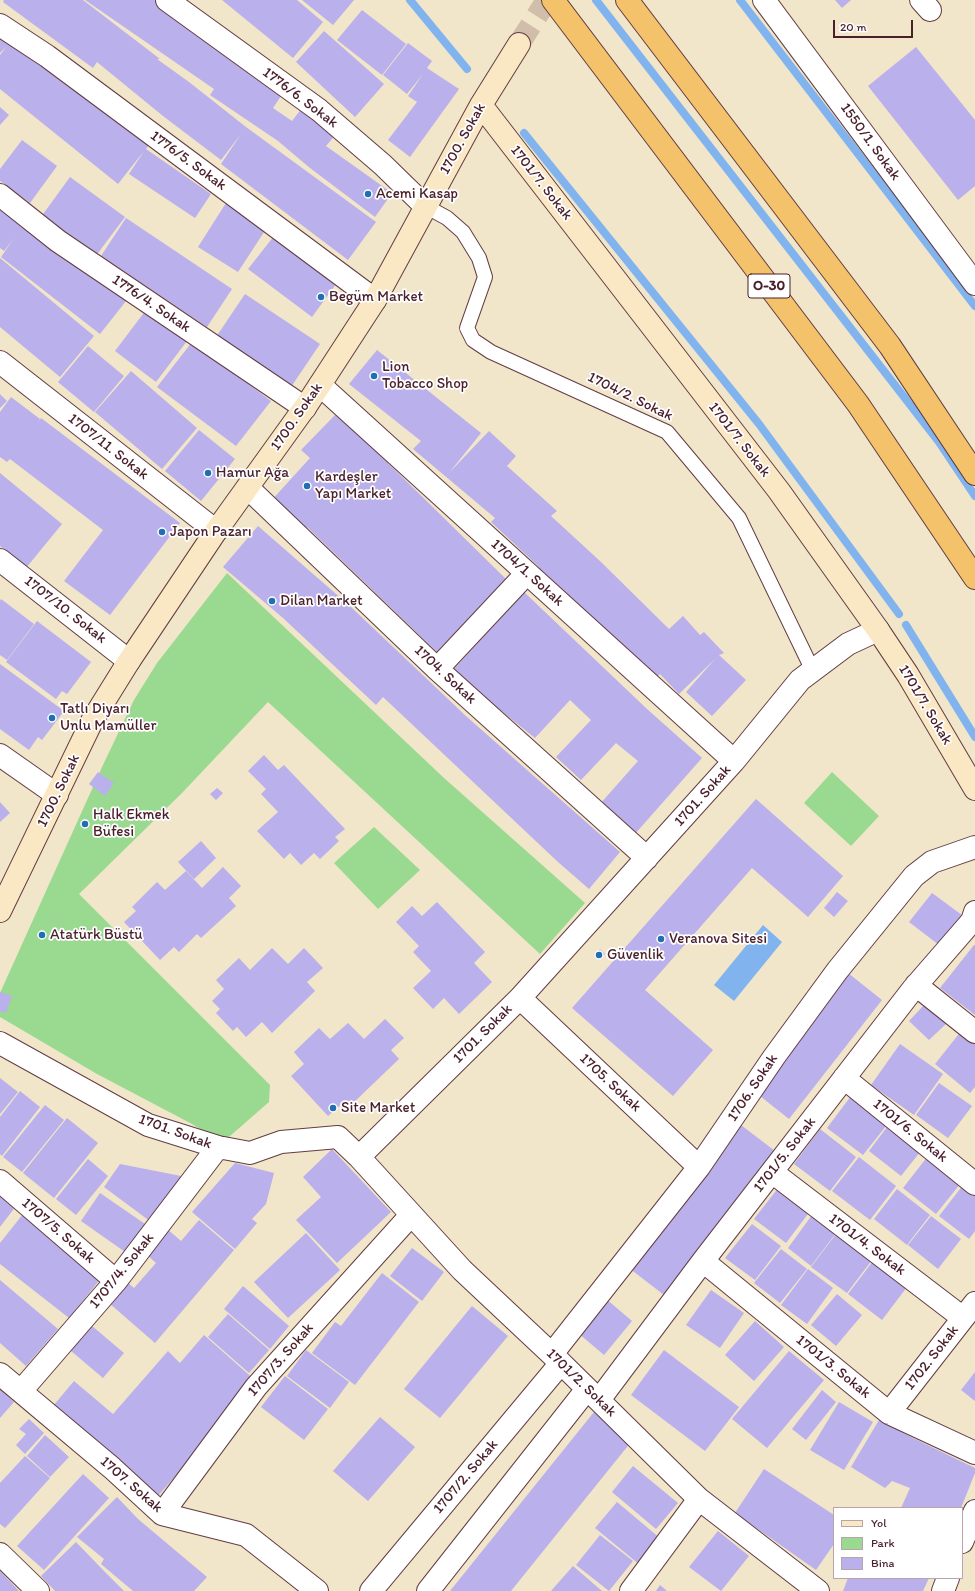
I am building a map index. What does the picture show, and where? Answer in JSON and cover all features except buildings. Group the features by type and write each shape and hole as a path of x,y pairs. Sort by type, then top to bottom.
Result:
{"highway":[{"name":"O-30","path":"553,0 858,404 975,578"},
{"path":"628,0 975,460"},
{"path":"890,346 975,474"}],"street":[{"name":"1776/6. Sokak","path":"167,0 319,110 383,165 425,206"},
{"name":"1550/1. Sokak","path":"764,0 975,284"},
{"name":"1776/5. Sokak","path":"0,25 46,56 375,300"},
{"name":"1700. Sokak","path":"0,911 93,719 129,661 216,531 305,408 375,300 481,105 518,44"},
{"name":"1701/7. Sokak","path":"481,105 779,491 878,630 908,675 975,789"},
{"name":"1776/4. Sokak","path":"0,195 58,241 305,408"},
{"name":"1707/11. Sokak","path":"0,362 216,531"},
{"name":"1704/1. Sokak","path":"320,385 734,761"},
{"name":"1704. Sokak","path":"248,488 437,669 647,858"},
{"name":"1707/10. Sokak","path":"0,560 129,661"},
{"path":"437,669 527,573"},
{"name":"1701. Sokak","path":"0,1043 148,1125 218,1147 250,1153 281,1142 338,1137 359,1157 520,998 734,761 800,680 848,644 878,630"},
{"path":"0,755 57,795"},
{"name":"1706. Sokak","path":"556,1358 699,1168 774,1057 837,971 914,876 932,862 975,847"},
{"name":"1701/5. Sokak","path":"593,1395 703,1261 916,985 972,921 975,912"},
{"path":"916,985 975,1032"},
{"name":"1705. Sokak","path":"520,998 699,1168"},
{"name":"1701/6. Sokak","path":"844,1078 975,1184"},
{"name":"1707/4. Sokak","path":"21,1392 116,1281 218,1147"},
{"name":"1701/2. Sokak","path":"359,1157 462,1270 556,1358 699,1499 818,1591"},
{"name":"1701/4. Sokak","path":"772,1172 969,1310"},
{"name":"1707/5. Sokak","path":"0,1181 116,1281"},
{"name":"1707/3. Sokak","path":"162,1514 256,1387 411,1215"},
{"name":"1701/3. Sokak","path":"703,1261 889,1413 975,1453"},
{"name":"1702. Sokak","path":"889,1413 969,1310"},
{"name":"1707/2. Sokak","path":"371,1591 556,1358"},
{"name":"1707. Sokak","path":"0,1374 112,1468 162,1514 246,1535 317,1591"},
{"path":"428,1591 593,1395"},
{"path":"630,1591 699,1499"},
{"path":"963,1540 975,1511"},
{"path":"0,1554 38,1591"},
{"path":"943,1591 948,1579"}],"lane":[{"name":"1704/2. Sokak","path":"425,206 447,218 464,232 479,258 485,277 467,328 473,340 491,352 668,432 740,518 813,671"}],"green space":[{"path":"227,573 444,778 585,903 540,954 268,702 181,794 79,894 270,1085 269,1102 222,1143 192,1124 97,1074 0,1017 0,993 102,767 134,700 157,663"},
{"path":"832,772 879,816 851,846 804,803"},
{"path":"374,827 420,870 378,909 334,863"}],"water":[{"path":"763,925 782,942 734,1001 714,985"}],"waterway":[{"path":"410,0 467,69"},
{"path":"596,0 939,442 975,496"},
{"path":"740,0 975,306"},
{"path":"524,133 759,424 899,614"},
{"path":"906,625 975,737"}],"tunnel":[{"path":"519,44 547,0"}],"place":[{"name":"Acemi Kasap","path":"368,194"},
{"name":"Begüm Market","path":"321,297"},
{"name":"Lion Tobacco Shop","path":"374,376"},
{"name":"Hamur Ağa","path":"208,473"},
{"name":"Kardeşler Yapı Market","path":"307,486"},
{"name":"Japon Pazarı","path":"162,532"},
{"name":"Dilan Market","path":"272,601"},
{"name":"Tatlı Diyarı Unlu Mamüller","path":"52,718"},
{"name":"Halk Ekmek Büfesi","path":"85,824"},
{"name":"Atatürk Büstü","path":"42,935"},
{"name":"Veranova Sitesi","path":"661,939"},
{"name":"Güvenlik","path":"599,955"},
{"name":"Site Market","path":"333,1108"}]}
